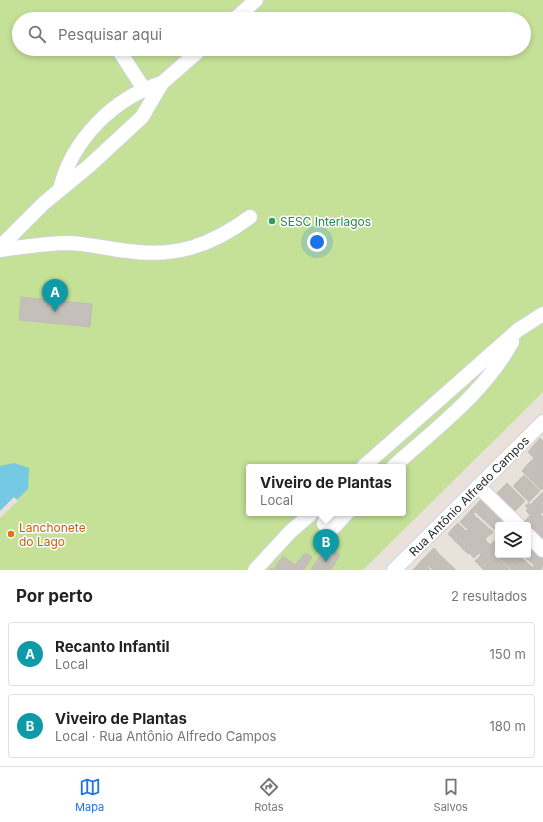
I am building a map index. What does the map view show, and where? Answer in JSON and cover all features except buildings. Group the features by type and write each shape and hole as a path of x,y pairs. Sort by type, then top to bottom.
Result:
{"street":[{"path":"243,12 256,0"},
{"path":"123,56 144,89"},
{"path":"0,249 60,189 89,166 142,118 162,84 193,56"},
{"path":"60,189 63,176 72,154 86,135 124,101 144,89 162,84"},
{"path":"0,249 69,243 98,245 127,251 151,253 182,250 204,245 221,237 250,217"},
{"path":"366,464 518,330 543,314"},
{"path":"396,464 486,380 508,349 518,330"},
{"name":"Rua Antônio Alfredo Campos","path":"394,570 543,422"},
{"path":"478,486 515,522"},
{"path":"255,570 290,532 309,516"},
{"path":"327,516 324,524 328,528 334,527 344,516"},
{"path":"531,538 543,550"}],"green space":[{"name":"SESC Interlagos","path":"0,0 543,0 543,392 363,570 0,570"}],"water":[{"path":"14,463 29,468 28,489 0,516 0,466"}],"pier":[{"path":"14,497 18,501 0,518 0,511"}],"place":[{"name":"SESC Interlagos","path":"272,221"},
{"name":"Recanto Infantil","path":"55,312"},
{"name":"Lanchonete do Lago","path":"11,534"},
{"name":"Viveiro de Plantas","path":"326,562"}]}
